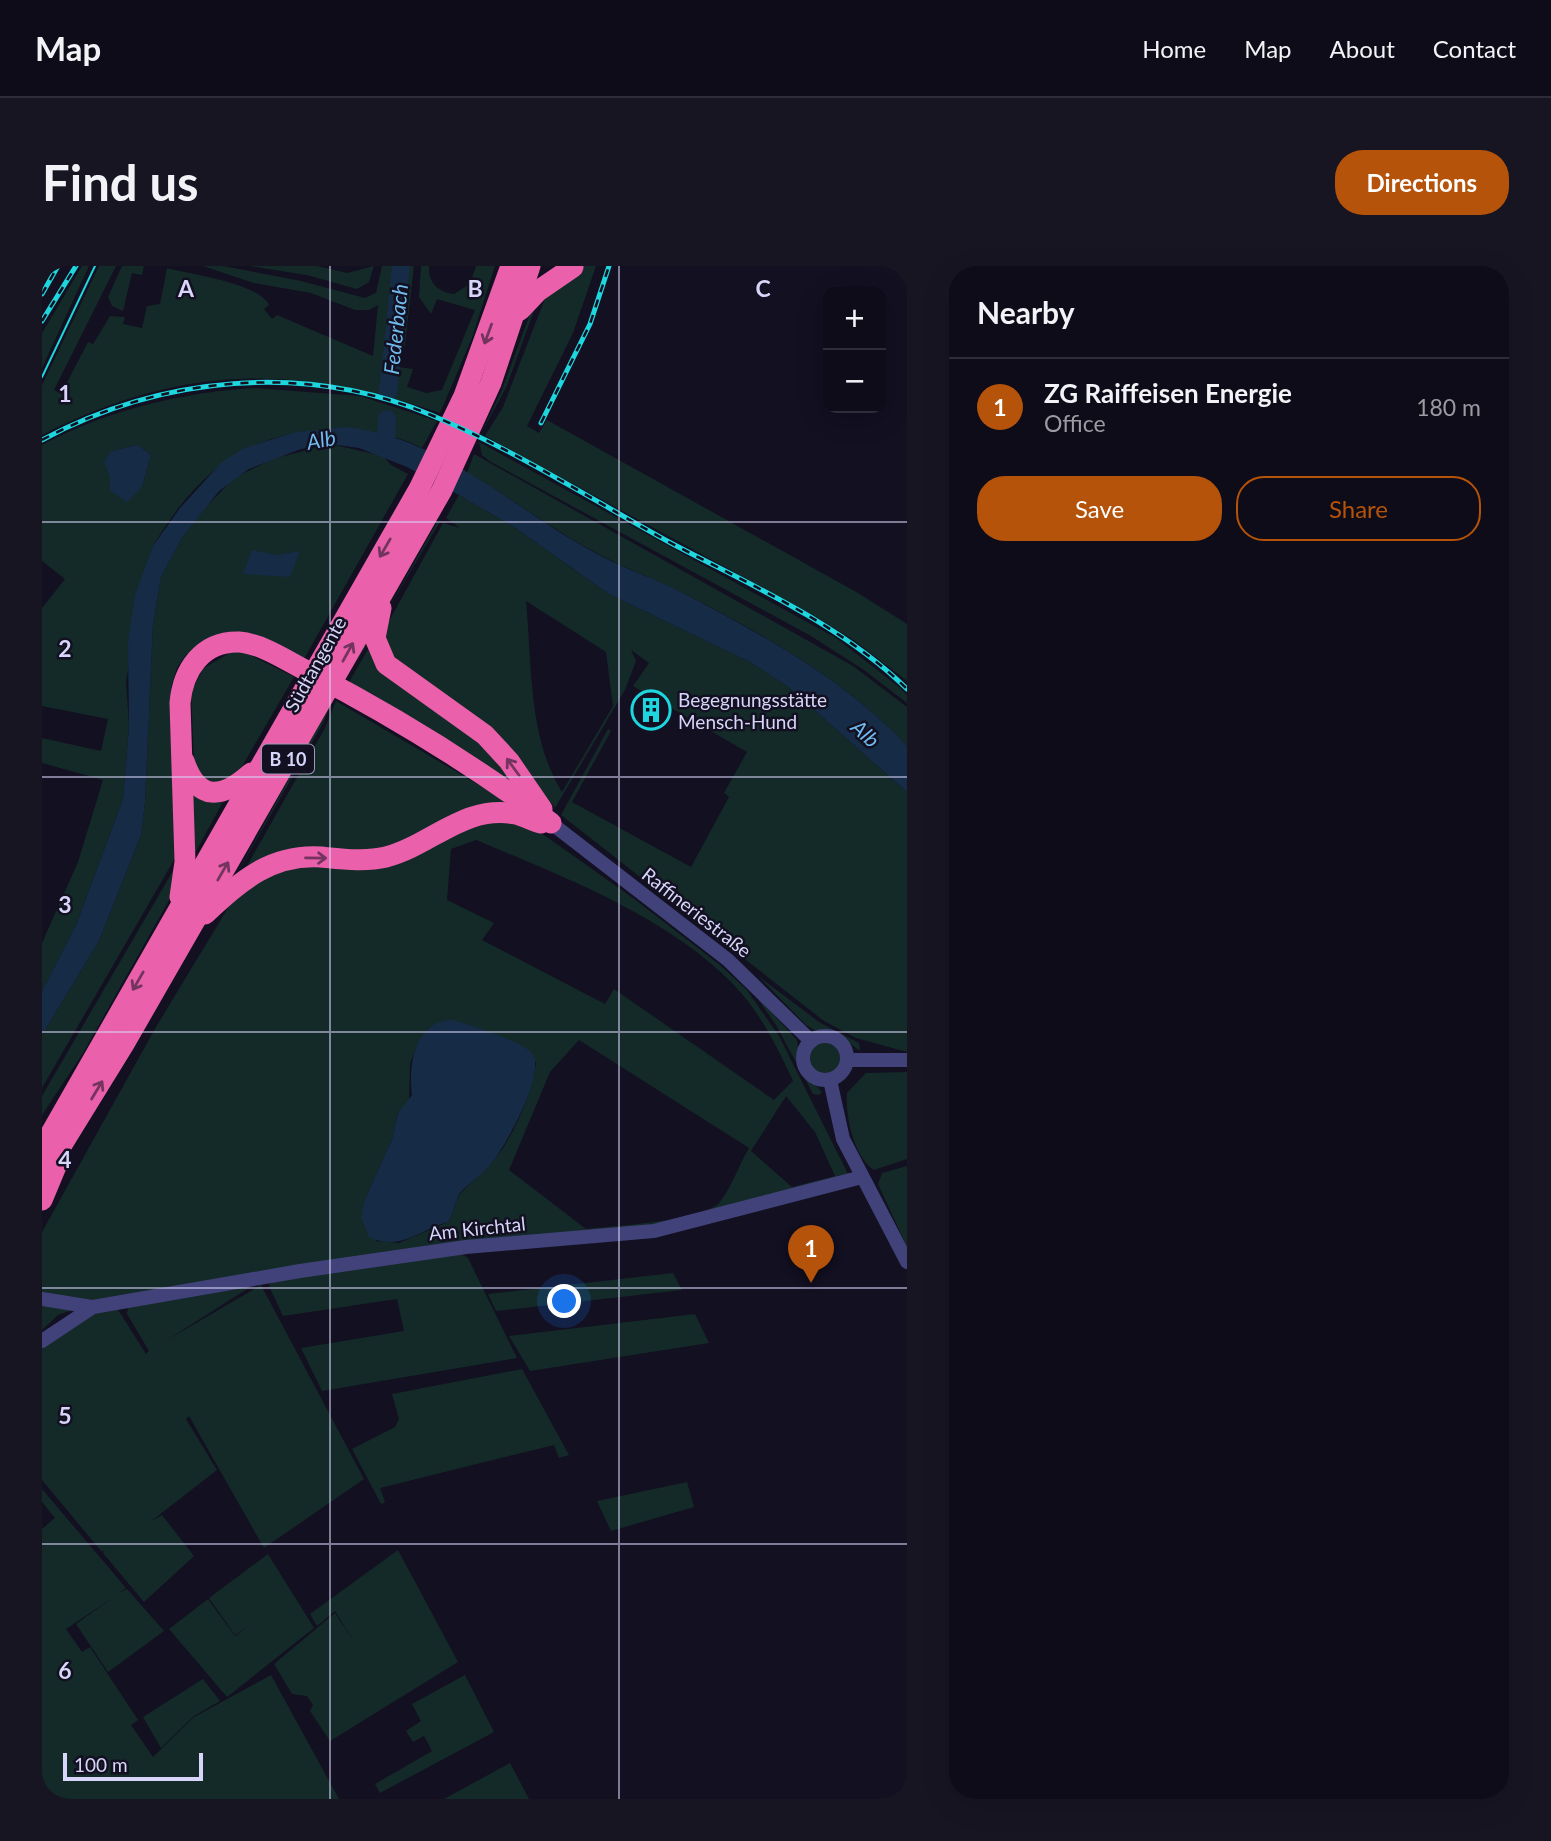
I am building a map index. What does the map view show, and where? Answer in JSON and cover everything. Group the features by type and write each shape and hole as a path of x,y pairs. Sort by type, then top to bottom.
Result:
{"highway":[{"path":"516,314 538,290 571,266"},
{"name":"Südtangente","path":"42,1149 90,1065 180,926 384,587 450,451 491,383 516,314 515,267"},
{"name":"Südtangente","path":"450,451 489,333 515,267"},
{"name":"Südtangente","path":"42,1177 69,1137 180,926 259,765 428,494"},
{"path":"384,587 375,638 386,664 491,741 509,761 553,825"},
{"path":"180,926 185,880 182,683 189,668 209,648 228,643 249,643 343,690 469,766 553,825"},
{"path":"181,738 189,776 207,791 232,790 259,765"},
{"path":"180,926 251,874 279,860 314,857 384,858 469,817 486,813 517,814 553,825"},
{"path":"42,1125 90,1065"},
{"path":"42,1200 69,1137"}],"street":[{"name":"Raffineriestraße","path":"553,825 728,960 811,1041"},
{"path":"832,1037 843,1046 847,1060 845,1069 831,1080 816,1079 805,1069 803,1054 811,1041 832,1037"},
{"path":"847,1060 907,1060"},
{"path":"831,1080 840,1132 907,1262"},
{"name":"Am Kirchtal","path":"42,1299 93,1307 300,1271 466,1247 654,1231 862,1177"},
{"name":"Am Kirchtal","path":"42,1341 93,1307"}],"green space":[{"path":"82,266 89,266 42,368 42,333"},
{"path":"99,266 116,266 54,390 61,394 88,342 93,344 110,316 125,317 123,324 142,328 147,306 160,304 167,268 238,285 263,297 269,305 264,309 272,319 277,315 373,356 378,305 369,310 355,310 311,293 254,283 203,266 223,266 301,281 365,298 376,293 382,266 414,266 405,345 398,367 413,369 407,387 426,393 442,390 475,310 437,299 431,314 419,297 421,266 429,266 430,277 435,286 454,294 470,284 476,266 495,266 472,338 440,413 387,397 336,386 287,380 239,379 191,384 143,395 93,412 42,435 42,385"},
{"path":"122,266 144,266 142,275 132,273 123,311 112,306 108,297"},
{"path":"249,266 317,266 347,273 374,266 369,282 357,289 307,275"},
{"path":"585,266 596,266 573,333 527,426 539,433 547,420 858,593 907,624 907,681 855,641 815,616 485,436 503,407 546,296"},
{"path":"539,297 506,388 481,433 501,392 533,306"},
{"path":"253,388 360,396 437,421 422,448 386,435 349,431 285,435 258,444 211,473 171,518 153,546 126,681 129,726 123,799 76,925 42,991 42,943 78,862 103,780 42,763 42,738 101,751 108,719 42,706 42,608 65,579 42,561 42,445 92,422 144,405 226,390","holes":["138,445 151,455 142,487 110,491 111,451"]},
{"path":"479,442 836,638 899,687 907,695 907,703 864,670 811,636 491,462 482,455"},
{"path":"330,444 383,456 391,465 408,474 304,659 213,636 185,656 177,668 171,687 174,860 42,1088 42,1035 99,941 141,835 145,803 153,624 161,577 182,538 205,508 234,478 273,459"},
{"path":"474,454 853,666 907,707 907,746 858,700 774,643 685,594 585,547 467,473"},
{"path":"459,495 514,527 609,594 750,662 787,686 907,792 907,1052 856,1038 824,1021 561,815 608,729 611,731 572,802 691,867 729,797 724,793 747,752 633,686 649,663 631,650 636,661 625,690 555,808 498,733 392,657 385,641 388,623 443,523 460,528 446,518","holes":["526,601 606,652 613,706 562,792 551,771 537,724"]},
{"path":"437,522 439,523 383,618"},
{"path":"369,633 371,638 333,699 322,725 230,886"},
{"path":"371,644 469,729 523,789 348,684"},
{"path":"233,651 246,653 294,677 237,775 215,784 202,778 194,762 191,691 204,668"},
{"path":"336,701 513,805 405,847 243,873 325,728"},
{"path":"193,789 225,798 194,855"},
{"path":"512,821 544,835 633,898 720,965 747,990 779,1036 848,1174 671,1223 102,1299 58,1315 42,1330 42,1232 156,1027 231,903 269,873 309,866 471,825","holes":["476,840 582,886 653,923 686,944 716,968 750,1004 771,1036 793,1081 774,1100 614,989 605,1004 482,940 494,923 447,900 451,849","429,1027 493,1033 536,1063 534,1076 519,1118 505,1145 489,1166 461,1193 448,1222 399,1243 376,1241 365,1199 392,1139 398,1113 409,1102 410,1064 418,1043","579,1040 749,1148 720,1202 696,1214 678,1218 586,1229 509,1170 550,1072","786,1096 815,1132 835,1176 792,1187 751,1151"]},
{"path":"174,869 172,895 83,1053 42,1115 42,1096"},
{"path":"758,976 819,1022 859,1043 860,1051 837,1034 814,1030 806,1025"},
{"path":"753,992 797,1040 800,1067 822,1092 819,1095 813,1094 776,1025"},
{"path":"825,1042 836,1047 841,1058 836,1069 825,1074 814,1069 809,1058 814,1047"},
{"path":"907,1072 907,1159 874,1170 861,1156 852,1135 847,1093 866,1073"},
{"path":"907,1166 907,1247 878,1184 882,1173"},
{"path":"460,1253 468,1258 517,1358 322,1391 301,1348 404,1331 397,1299 283,1316 269,1286 271,1281"},
{"path":"673,1273 682,1290 496,1311 488,1294"},
{"path":"255,1284 167,1340 261,1285 364,1479 264,1548 189,1416 186,1419 217,1470 150,1522 162,1515 194,1556 144,1602 103,1553 105,1550 102,1552 42,1480 42,1345 92,1312 117,1308 146,1354 149,1351 127,1314 128,1307"},
{"path":"695,1314 709,1343 530,1371 509,1336"},
{"path":"522,1369 569,1455 559,1458 554,1445 380,1488 385,1502 381,1504 352,1449 395,1427 399,1419 392,1394"},
{"path":"687,1482 694,1507 611,1531 597,1501"},
{"path":"42,1489 126,1588 119,1593 127,1589 164,1631 108,1672 76,1624 114,1597 66,1629 82,1652 90,1647 138,1720 131,1725 153,1757 194,1717 271,1675 339,1799 42,1799 42,1529 55,1518 42,1502"},
{"path":"398,1550 458,1662 330,1741 310,1711 313,1705 307,1696 292,1694 274,1664 335,1613 355,1643 335,1611 317,1626 310,1614"},
{"path":"268,1554 314,1628 227,1697 169,1629 208,1599 235,1636 249,1626 235,1635 209,1598"},
{"path":"465,1675 494,1732 380,1793 375,1784 432,1751 424,1736 413,1742 406,1731 421,1721 412,1704"},
{"path":"203,1679 220,1701 194,1716 161,1748 143,1717"},
{"path":"510,1763 529,1799 444,1799"}],"water":[{"name":"Alb","path":"346,427 382,434 449,461 571,539 613,562 685,594 803,661 858,701 907,746 907,792 787,686 750,662 609,594 514,527 459,495 407,467 359,448 330,444 301,449 249,469 219,491 182,538 161,577 153,624 145,803 141,835 99,941 42,1035 42,991 76,925 123,799 129,726 128,642 135,595 153,546 180,508 222,462 244,448 296,432"},
{"path":"138,445 151,455 142,487 127,502 110,491 110,477 104,462 111,451"},
{"path":"252,550 278,555 300,551 290,577 243,574"},
{"path":"454,1020 508,1039 532,1053 535,1063 534,1076 529,1092 514,1127 497,1155 488,1168 460,1193 448,1222 400,1241 380,1241 369,1237 361,1217 365,1199 392,1139 398,1113 412,1095 411,1070 417,1045 430,1027 441,1021"}],"waterway":[{"name":"Federbach","path":"388,392 401,266"},
{"name":"Federbach","path":"386,443 387,419"}],"tram line":[{"path":"42,280 52,266"},
{"path":"42,377 95,266"}],"railway":[{"path":"42,294 58,266"},
{"path":"42,321 76,266"},
{"path":"541,423 590,324 609,266"},
{"path":"42,440 88,418 135,402 184,390 234,384 284,383 334,388 383,398 431,415 492,443 669,542 794,607 853,645 907,689"}],"place":[{"name":"Begegnungsstätte Mensch-Hund","path":"651,710"},
{"name":"ZG Raiffeisen Energie","path":"811,1283"}]}
